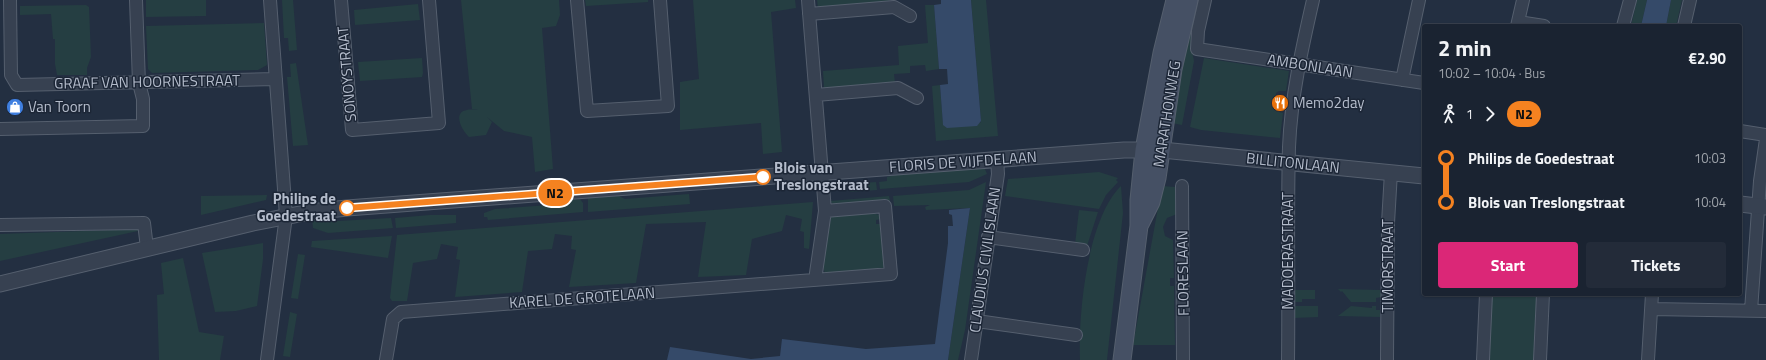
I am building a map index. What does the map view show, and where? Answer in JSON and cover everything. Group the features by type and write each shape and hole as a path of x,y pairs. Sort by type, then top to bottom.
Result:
{"main road":[{"name":"MARATHONWEG","path":"1122,360 1139,226 1139,200 1144,150 1162,53 1175,0"},
{"name":"MARATHONWEG","path":"1139,226 1151,202 1162,150 1173,69 1189,0"}],"street":[{"name":"GRAAF VAN HOORNESTRAAT","path":"10,0 11,75 17,85 276,79"},
{"path":"0,129 143,126 143,99 139,83 136,0"},
{"path":"267,360 286,216 270,0"},
{"name":"SONOYSTRAAT","path":"341,0 352,130 439,123 429,0"},
{"path":"577,0 587,111 668,106 660,0"},
{"path":"808,0 825,211 815,280"},
{"name":"AMBONLAAN","path":"1205,0 1198,32 1197,49 1422,83"},
{"name":"MADOERASTRAAT","path":"1288,360 1287,192 1290,142 1298,65 1313,0"},
{"path":"1402,80 1419,0"},
{"path":"1518,24 1523,0"},
{"path":"1624,24 1630,0"},
{"path":"1684,24 1690,0"},
{"path":"809,14 894,7 910,16"},
{"path":"816,95 898,88 917,98"},
{"path":"1742,131 1766,135"},
{"path":"1751,310 1762,206 1766,139"},
{"name":"FLORIS DE VIJFDELAAN","path":"0,284 146,248 286,216 347,208 997,159 1162,150"},
{"name":"BILLITONLAAN","path":"1162,150 1422,176"},
{"name":"CLAUDIUS CIVILISLAAN","path":"970,360 998,174 997,159"},
{"name":"TIMORSTRAAT","path":"1387,360 1388,223 1391,172"},
{"name":"FLORESLAAN","path":"1182,186 1184,360"},
{"path":"1742,204 1762,206"},
{"name":"KAREL DE GROTELAAN","path":"386,360 393,319 401,312 891,274 885,206 825,211"},
{"path":"0,225 144,223 146,248"},
{"path":"988,237 1083,250"},
{"path":"1483,360 1486,296"},
{"path":"1540,360 1542,296"},
{"path":"1648,360 1652,296"},
{"path":"1651,309 1766,311"},
{"path":"977,321 1076,335"}],"green space":[{"path":"146,0 206,0 206,16 146,17"},
{"path":"282,0 293,0 297,50 289,51 288,38 284,38"},
{"path":"461,0 559,0 560,15 556,26 542,28 553,169 535,172 532,137 504,131 487,117 492,122 486,135 469,137 461,126 459,118 462,111 478,110 472,109"},
{"path":"585,0 648,0 648,2 586,6"},
{"path":"693,0 795,0 796,8 771,12 782,152 763,154 761,123 680,130 680,82 699,79"},
{"path":"817,0 889,0 890,3 818,8"},
{"path":"971,0 986,0 998,136 936,141 932,86 940,85 943,123 980,123 981,121"},
{"path":"1195,0 1201,0 1192,51 1194,61 1182,125 1172,123 1184,51"},
{"path":"1637,0 1647,0 1641,24 1631,24"},
{"path":"1671,0 1682,0 1676,24 1666,24"},
{"path":"418,4 420,20 355,25 354,10"},
{"path":"86,5 89,7 91,57 87,68 87,75 57,75 55,64 55,39 53,39 51,14 20,15 20,6"},
{"path":"925,5 934,5 939,69 926,71 925,65 910,66 910,73 894,74 895,83 824,88 823,71 899,65 898,46 928,43"},
{"path":"264,23 267,65 258,70 152,73 148,69 146,26"},
{"path":"422,58 422,77 360,81 358,62"},
{"path":"1204,58 1289,71 1286,91 1279,91 1276,93 1274,110 1283,113 1280,138 1201,130 1190,127"},
{"path":"296,63 308,145 293,146 287,77 291,77 290,64"},
{"path":"984,167 987,174 969,182 880,189 879,182 887,181 887,177 906,172"},
{"path":"1099,172 1118,178 1116,180 1118,182 1106,195 1099,209 1005,196 1008,179"},
{"path":"876,182 877,190 850,192 850,184"},
{"path":"986,182 965,330 958,360 948,360 970,208 926,210 925,207 930,205 894,206 893,196 969,190"},
{"path":"1121,186 1123,213 1107,360 1080,360 1081,318 1087,268 1100,221 1109,201"},
{"path":"1162,186 1175,187 1177,189 1177,214 1167,218 1163,227 1165,236 1173,240 1174,278 1170,278 1170,286 1174,286 1175,345 1133,345"},
{"path":"689,194 690,204 588,212 588,198 619,196 625,199"},
{"path":"267,195 266,200 201,215 201,196"},
{"path":"889,196 890,201 886,202 834,205 830,201"},
{"path":"580,199 583,203 583,212 488,220 487,217 484,217 484,213 495,209 549,205 553,201"},
{"path":"813,202 809,249 804,248 804,232 800,231 802,219 786,215 782,231 752,239 746,275 698,277 706,222 646,224 636,283 569,287 576,250 571,249 572,236 555,234 552,249 528,251 522,292 455,297 460,260 456,259 458,247 441,244 437,259 413,263 407,301 392,301 390,298 397,235"},
{"path":"1079,210 1098,212 1087,246 1075,244"},
{"path":"873,213 879,215 881,219 876,220 876,224 882,224 885,264 883,269 825,273 823,267 831,217"},
{"path":"430,215 456,215 456,223 396,228 395,218"},
{"path":"391,218 393,228 328,233 313,228 312,219 320,222"},
{"path":"138,229 138,231 0,261 0,234"},
{"path":"392,236 388,258 311,247 312,241"},
{"path":"263,243 263,259 257,306 236,311 215,312 202,253"},
{"path":"298,254 305,255 298,299 291,298"},
{"path":"183,258 199,332 224,336 220,360 159,360 157,295 164,294 161,263"},
{"path":"1338,289 1381,290 1381,297 1376,298 1376,302 1351,302 1342,291 1341,292"},
{"path":"1294,290 1315,290 1315,299 1302,299 1302,302 1294,302"},
{"path":"1490,296 1537,296 1535,360 1488,360"},
{"path":"1294,306 1318,306 1318,317 1294,318"},
{"path":"1351,306 1372,308 1372,306 1376,306 1376,310 1380,310 1380,317 1338,316"},
{"path":"290,312 297,314 290,357 283,356"}],"water":[{"path":"941,0 971,0 981,121 977,126 947,128 943,125 940,85 948,84 947,69 939,69 934,5 941,4"},
{"path":"1647,0 1671,0 1666,24 1641,24"},
{"path":"970,208 948,360 667,360 670,347 751,359 780,356 782,339 866,349 935,344 948,243 948,226 953,226 952,215 949,214 949,210"}],"bus line":[{"name":"N2","path":"347,208 763,177"}],"place":[{"name":"Memo2day","path":"1280,103"},
{"name":"Van Toorn","path":"15,107"},
{"name":"Blois van Treslongstraat","path":"763,177"},
{"name":"Philips de Goedestraat","path":"347,208"}]}
